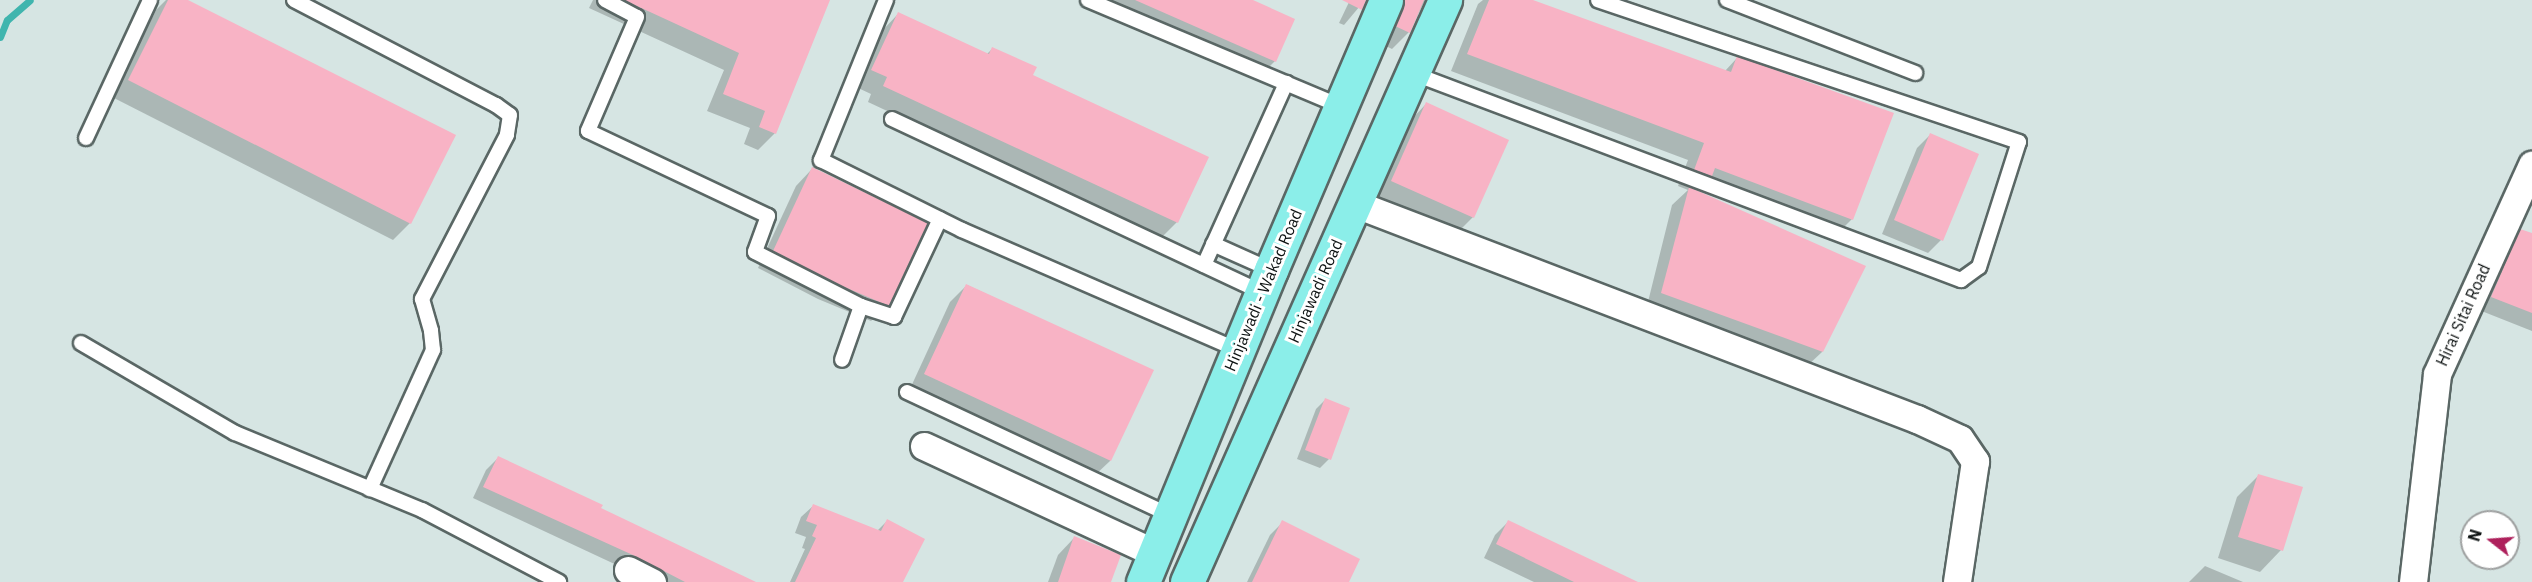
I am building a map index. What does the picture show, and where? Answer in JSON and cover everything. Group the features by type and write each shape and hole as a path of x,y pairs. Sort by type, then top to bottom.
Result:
{"main road":[{"name":"Hinjawadi - Wakad Road","path":"1149,568 1266,281 1386,0"},
{"name":"Hinjawadi Road","path":"1187,582 1353,203 1445,0"}],"street":[{"name":"Hirai Sitai Road","path":"2414,582 2437,374 2532,165"},
{"path":"1353,203 1917,419 1960,439 1976,461 1957,582"},
{"path":"924,446 1149,568"},
{"path":"628,570 652,582"}],"lane":[{"path":"86,138 150,0"},
{"path":"294,0 496,105 510,116 507,135 422,299 431,330 433,350 369,489"},
{"path":"605,0 637,17 588,131 768,216 755,252 861,306 894,317 940,219"},
{"path":"886,0 821,160 940,219 1238,350"},
{"path":"1088,0 1340,106"},
{"path":"1412,73 1961,280 1979,267 2019,142 1598,0"},
{"path":"1726,0 1915,73"},
{"path":"1204,265 1286,83"},
{"path":"892,119 1204,265 1266,281"},
{"path":"1213,244 1266,281"},
{"path":"842,360 861,306"},
{"path":"81,343 235,433 422,510 559,582"},
{"path":"907,392 1170,515"}],"building":[{"path":"168,0 188,0 456,135 411,224 128,80"},
{"path":"624,0 830,0 776,134 759,127 765,111 723,94 739,53"},
{"path":"1135,0 1253,0 1295,19 1276,62"},
{"path":"1342,0 1366,0 1362,10"},
{"path":"1404,0 1424,0 1410,33 1395,26"},
{"path":"1489,0 1533,0 1731,72 1737,56 1894,113 1853,220 1715,168 1712,176 1694,170 1704,143 1467,54"},
{"path":"898,12 989,54 992,47 1037,67 1033,75 1209,157 1178,223 883,86 887,77 871,70"},
{"path":"1426,102 1509,140 1474,218 1391,181"},
{"path":"1930,133 1979,154 1943,241 1894,220"},
{"path":"812,167 928,223 889,306 835,283 773,251"},
{"path":"1689,187 1866,266 1823,352 1661,293"},
{"path":"2520,229 2532,233 2532,313 2491,297"},
{"path":"966,284 1154,370 1111,461 924,374"},
{"path":"1325,398 1350,408 1331,460 1305,450"},
{"path":"498,456 603,505 601,508 756,582 685,582 635,556 483,487"},
{"path":"2258,474 2303,487 2283,551 2238,537"},
{"path":"813,504 881,531 887,519 925,539 903,582 795,582 816,538 812,536 817,525 806,521"},
{"path":"1282,520 1360,559 1349,582 1252,582"},
{"path":"1508,520 1638,582 1574,582 1496,544"},
{"path":"1074,536 1121,555 1111,582 1058,582"}],"waterway":[{"path":"0,37 7,20 30,0"}]}
